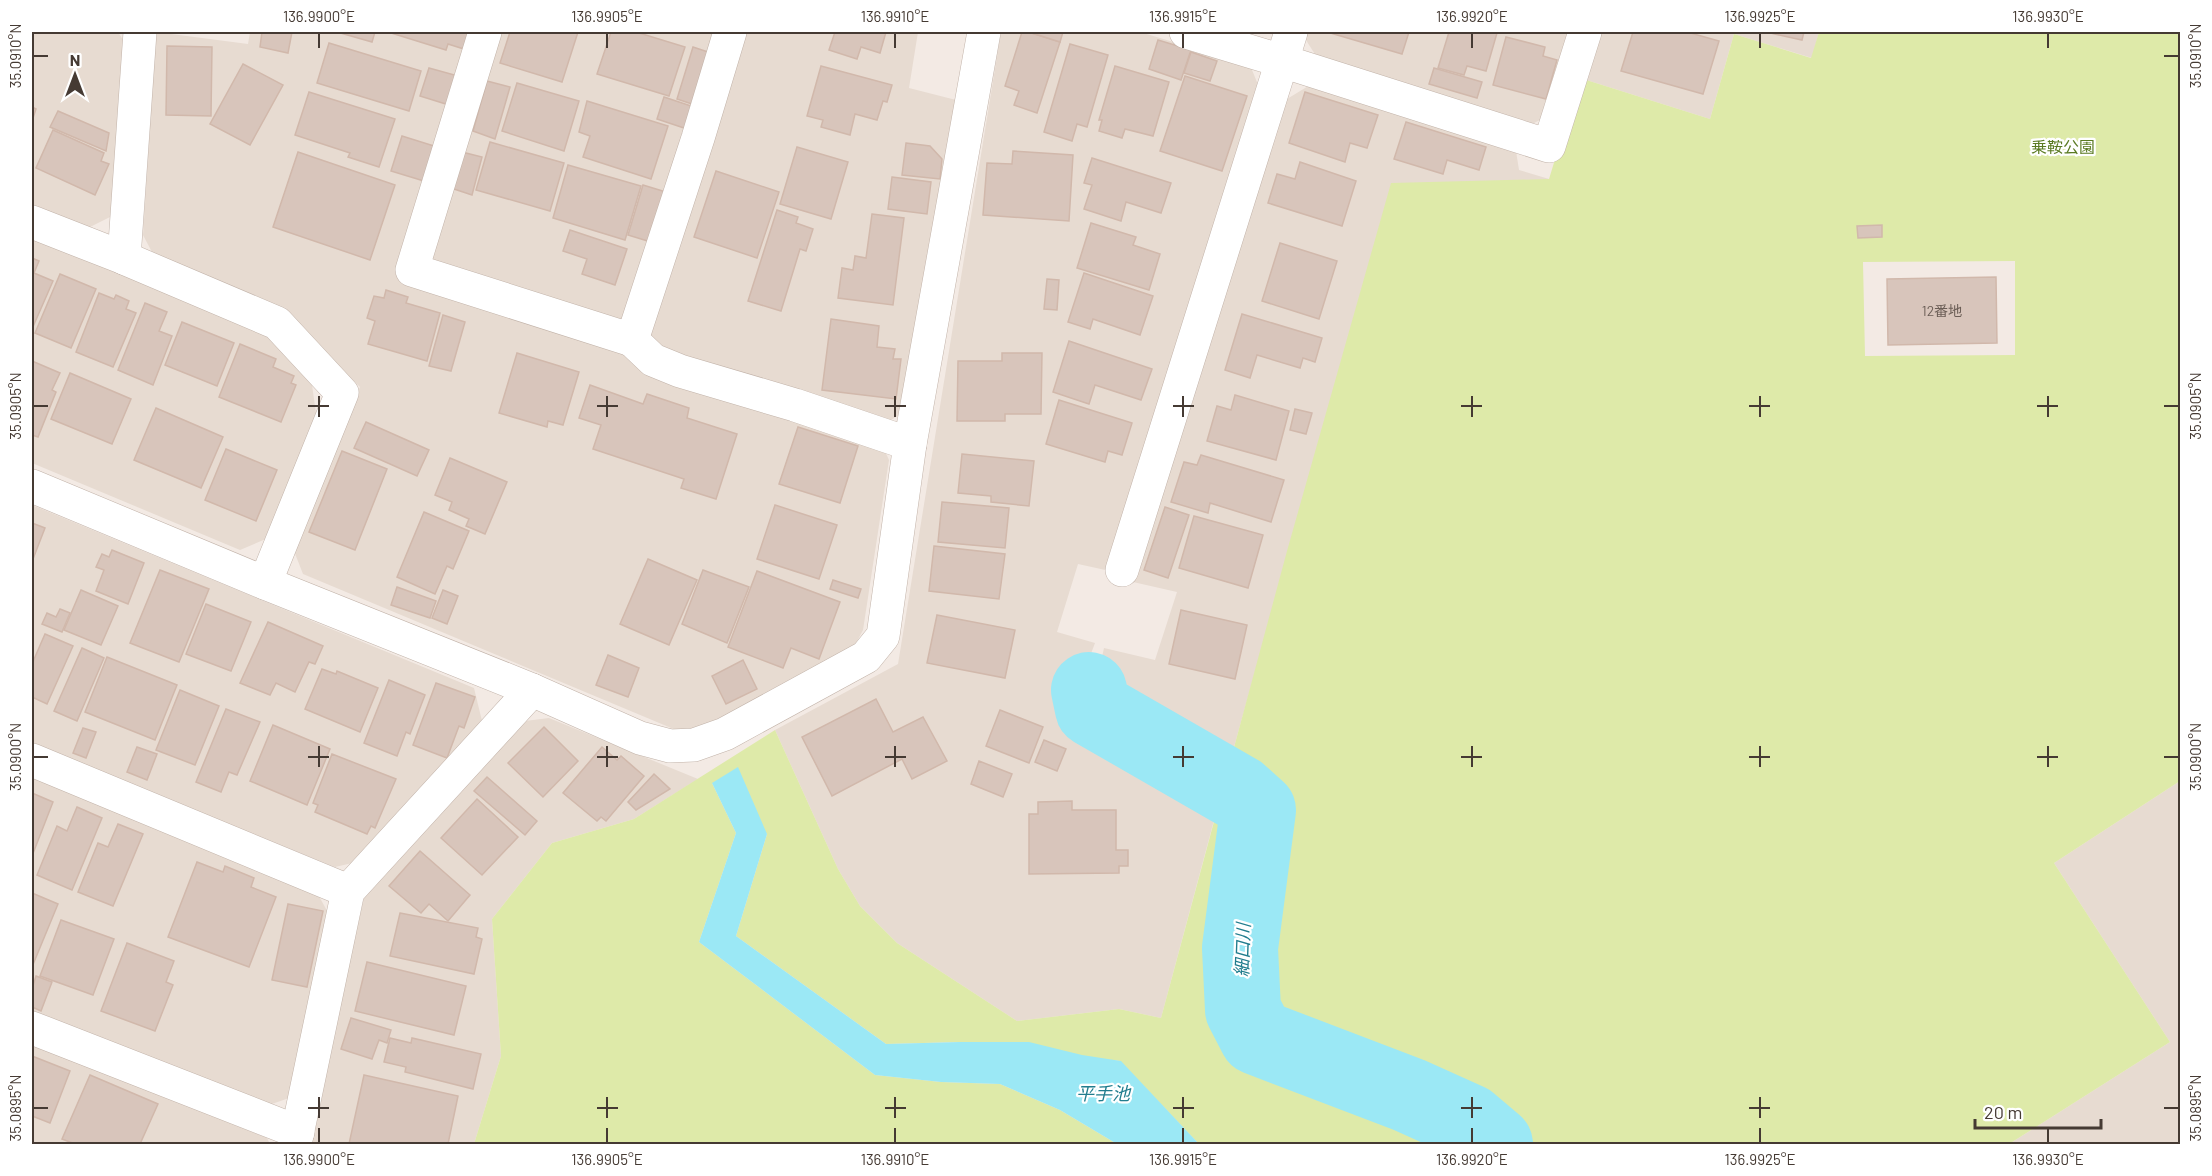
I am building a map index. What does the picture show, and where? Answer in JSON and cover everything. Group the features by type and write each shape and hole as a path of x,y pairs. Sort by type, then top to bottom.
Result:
{"street":[{"path":"124,258 140,32"},
{"path":"485,32 412,270 632,340 653,360 680,371 795,405 910,444"},
{"path":"632,340 730,32"},
{"path":"32,486 532,690 640,738 670,746 694,745 725,734 866,657 883,636 910,444 984,32"},
{"path":"1186,32 1287,46 1549,146 1585,32"},
{"path":"1122,570 1287,46"},
{"path":"32,222 277,323 342,393 265,583"},
{"path":"32,1028 297,1138 348,891 532,690"},
{"path":"32,760 348,891"}],"shaded area":[{"path":"32,32 118,32 123,40 114,215 88,228 32,205"},
{"path":"156,32 248,44 250,32 478,32 404,275 880,440 889,460 863,630 854,647 703,730 676,730 303,574 294,551 360,387 293,322 286,308 153,254 143,235"},
{"path":"494,32 723,32 633,314 613,326 436,270 427,250"},
{"path":"739,32 918,32 909,88 960,101 910,408 880,427 655,355 643,332"},
{"path":"1001,32 1140,32 1250,65 1261,92 1110,571 1078,564 1057,632 1095,643 1081,680 1078,697 1086,712 1104,729 1151,760 1191,785 1220,798 1161,1018 1119,1009 1017,1021 897,943 860,906 838,869 775,730 898,664"},
{"path":"1306,32 1577,32 1552,114 1532,124 1318,59 1304,37"},
{"path":"1594,32 1819,32 1812,58 1734,34 1710,119 1580,78"},
{"path":"1310,85 1516,151 1519,170 1549,179 1269,622 1227,772 1126,721 1103,701 1096,684 1104,648 1155,660 1177,592 1133,582 1287,99"},
{"path":"32,235 262,331 311,378 316,413 268,538 240,550 32,463"},
{"path":"32,505 474,688 483,725 361,861 335,867 32,745"},
{"path":"549,718 698,779 634,819 552,843 492,919 501,1056 474,1144 309,1144 365,893 525,721"},
{"path":"32,775 316,891 330,916 292,1097 266,1106 32,1013"},
{"path":"2180,781 2180,1144 2009,1144 2170,1042 2054,863"},
{"path":"32,1044 267,1138 270,1144 32,1144"}],"green space":[{"name":"乗鞍公園","path":"1819,32 2180,32 2180,781 2054,863 2170,1042 2009,1144 1199,1144 1120,1061 960,1042 886,1044 736,936 767,834 712,783 736,833 699,942 875,1075 941,1082 1000,1084 1060,1110 1117,1144 474,1144 501,1056 492,919 552,843 634,819 775,730 838,869 860,906 897,943 1017,1021 1119,1009 1161,1018 1287,551 1391,183 1549,179 1580,78 1710,119 1734,34 1811,58","holes":["2015,261 2015,355 1865,356 1863,262"]}],"water":[{"name":"平手池","path":"738,767 767,834 736,936 886,1044 1029,1042 1082,1055 1121,1061 1199,1144 1117,1144 1060,1110 1000,1084 941,1082 875,1075 699,942 736,833 712,783"}],"building":[{"path":"262,32 292,32 288,53 260,47"},
{"path":"337,32 375,32 372,42"},
{"path":"388,32 473,32 467,50 448,44 446,50"},
{"path":"510,32 578,32 562,82 500,63"},
{"path":"611,32 636,32 685,47 669,96 597,74"},
{"path":"835,32 886,32 880,53 861,47 857,59 829,50"},
{"path":"1022,32 1060,42 1037,113 1014,105 1019,91 1005,86"},
{"path":"1029,32 1063,32 1060,42"},
{"path":"1327,32 1409,32 1402,54"},
{"path":"1449,32 1497,33 1486,71 1467,66 1464,75 1438,68"},
{"path":"1633,32 1687,32 1719,41 1703,94 1621,71"},
{"path":"1766,32 1804,32 1802,40"},
{"path":"1506,37 1545,47 1543,56 1557,60 1546,99 1493,85"},
{"path":"1158,40 1191,50 1181,80 1149,69"},
{"path":"329,43 421,71 409,111 317,83"},
{"path":"1070,44 1108,55 1087,127 1077,124 1072,141 1044,132"},
{"path":"167,46 212,47 211,116 166,115"},
{"path":"693,47 711,53 695,105 677,99"},
{"path":"1191,52 1217,61 1210,81 1184,73"},
{"path":"243,64 283,85 250,145 210,124"},
{"path":"821,66 892,85 887,102 883,101 877,120 855,114 850,135 821,127 823,120 807,116"},
{"path":"1115,66 1169,82 1153,136 1125,129 1122,138 1099,131 1102,120 1099,120"},
{"path":"429,68 458,76 449,105 420,96"},
{"path":"1434,68 1482,82 1477,98 1429,84"},
{"path":"1185,76 1247,96 1222,171 1160,151"},
{"path":"487,81 510,87 495,139 473,131"},
{"path":"517,83 579,101 564,151 502,131"},
{"path":"309,92 395,119 379,167 348,157 350,153 295,135"},
{"path":"1305,92 1378,115 1367,148 1350,143 1345,162 1289,143"},
{"path":"664,97 694,107 687,129 657,119"},
{"path":"587,101 668,126 651,179 583,157 590,136 579,132"},
{"path":"32,107 36,109 32,121"},
{"path":"58,111 109,133 106,151 50,127"},
{"path":"1406,122 1486,147 1479,170 1447,160 1443,174 1394,159"},
{"path":"53,130 104,153 101,161 109,164 95,195 36,168"},
{"path":"402,136 434,146 424,181 391,171"},
{"path":"490,142 564,163 550,211 476,190"},
{"path":"906,143 930,146 942,159 940,179 902,175"},
{"path":"797,147 848,162 831,219 780,204"},
{"path":"1013,151 1073,155 1069,221 983,215 987,163 1012,164"},
{"path":"298,152 395,185 370,260 273,227"},
{"path":"462,152 482,157 472,195 451,188"},
{"path":"1092,158 1171,183 1161,213 1126,202 1121,221 1084,209 1092,185 1084,183"},
{"path":"1300,162 1356,181 1342,226 1268,203 1277,174 1295,179"},
{"path":"568,165 641,186 625,240 553,218"},
{"path":"716,171 779,192 757,258 694,237"},
{"path":"892,177 931,182 927,214 888,209"},
{"path":"643,185 666,192 651,242 628,235"},
{"path":"777,210 798,217 796,223 813,229 806,251 800,249 781,311 748,301"},
{"path":"872,214 904,218 893,305 838,298 842,268 853,270 855,256 866,258"},
{"path":"1091,223 1136,237 1133,245 1160,254 1149,290 1077,268"},
{"path":"1882,225 1882,237 1858,238 1857,226"},
{"path":"570,230 627,249 615,285 582,274 587,259 563,251"},
{"path":"1280,243 1337,261 1319,319 1262,301"},
{"path":"32,258 39,261 34,273 53,281 32,329"},
{"path":"1084,273 1153,296 1140,335 1093,319 1090,329 1068,322"},
{"path":"60,274 96,289 71,348 35,333"},
{"path":"1996,277 1997,343 1888,345 1887,279"},
{"path":"1047,279 1059,280 1057,310 1044,309"},
{"path":"386,290 408,297 406,303 440,313 427,361 368,344 375,321 367,318 374,296 384,298"},
{"path":"99,293 114,299 116,295 129,301 126,309 136,313 113,367 76,352"},
{"path":"145,303 167,312 159,331 172,336 153,385 118,370"},
{"path":"1242,314 1322,338 1315,362 1303,358 1300,368 1257,355 1250,378 1225,370"},
{"path":"443,315 465,322 451,371 429,366"},
{"path":"831,319 879,326 877,347 895,349 893,359 901,359 896,399 822,390"},
{"path":"182,322 234,343 217,386 165,365"},
{"path":"1069,341 1152,369 1141,400 1095,385 1089,404 1053,392"},
{"path":"240,344 276,359 273,367 294,376 291,383 296,385 281,422 219,397"},
{"path":"517,353 579,372 563,425 548,421 547,427 499,413"},
{"path":"1002,353 1042,353 1041,414 1005,414 1005,421 957,421 958,361 1002,361"},
{"path":"32,361 60,373 52,390 56,392 38,437 32,435"},
{"path":"70,373 131,399 112,444 51,419"},
{"path":"590,385 643,404 647,394 689,408 687,418 737,434 716,499 681,488 684,479 593,449 601,425 579,418"},
{"path":"1235,395 1289,411 1276,460 1207,441 1217,406 1231,410"},
{"path":"1059,400 1132,423 1122,455 1108,451 1105,462 1046,444"},
{"path":"156,408 223,437 201,488 134,460"},
{"path":"1295,409 1312,413 1306,434 1290,430"},
{"path":"366,422 429,450 417,476 354,448"},
{"path":"798,427 858,446 840,503 779,484"},
{"path":"226,449 277,470 256,521 205,500"},
{"path":"342,451 387,469 355,550 309,532"},
{"path":"962,454 1034,461 1029,506 991,502 991,496 958,493"},
{"path":"1201,455 1284,480 1271,522 1210,503 1208,513 1171,502 1184,462 1197,465"},
{"path":"450,458 507,482 485,534 466,526 469,519 449,510 452,502 435,495"},
{"path":"942,502 1009,508 1005,548 938,542"},
{"path":"775,505 837,525 819,579 757,559"},
{"path":"1165,507 1189,515 1168,578 1144,570"},
{"path":"424,512 469,531 453,569 447,566 435,594 397,577"},
{"path":"1194,516 1263,535 1248,588 1179,568"},
{"path":"32,523 45,528 33,559 32,559"},
{"path":"934,546 1005,554 999,599 929,591"},
{"path":"112,550 144,563 128,604 96,591 104,570 96,567 102,554 109,557"},
{"path":"648,559 697,580 669,645 620,624"},
{"path":"160,570 209,589 179,662 130,643"},
{"path":"703,570 749,587 727,643 682,624"},
{"path":"757,571 840,602 819,659 791,648 783,668 728,647"},
{"path":"833,580 861,589 858,598 830,589"},
{"path":"397,587 436,601 430,618 391,605"},
{"path":"81,590 118,606 101,645 64,630"},
{"path":"443,590 458,596 447,624 432,618"},
{"path":"206,604 251,622 231,671 186,654"},
{"path":"60,609 70,613 62,632 42,624 47,613 56,617"},
{"path":"1181,610 1247,625 1235,679 1169,664"},
{"path":"937,615 1015,630 1005,678 927,663"},
{"path":"268,622 323,646 315,664 309,662 295,692 276,683 270,695 240,683"},
{"path":"45,634 73,646 47,704 32,697 32,664"},
{"path":"82,648 104,658 77,721 54,711"},
{"path":"608,655 639,668 628,697 596,685"},
{"path":"107,657 177,685 155,740 85,712"},
{"path":"743,660 757,689 726,704 712,676"},
{"path":"322,669 336,674 337,671 378,688 360,732 305,709"},
{"path":"389,680 425,695 410,734 406,732 397,756 364,743"},
{"path":"436,683 475,697 464,728 459,726 447,758 413,745"},
{"path":"180,690 219,706 195,765 156,750"},
{"path":"876,699 893,732 923,717 947,761 912,779 902,759 832,796 802,737"},
{"path":"226,709 260,722 237,775 229,772 221,792 196,782"},
{"path":"1000,710 1043,727 1029,763 986,746"},
{"path":"273,725 330,749 307,805 250,781"},
{"path":"544,727 578,761 543,797 508,763"},
{"path":"83,728 96,732 86,758 73,753"},
{"path":"1044,740 1066,749 1057,771 1035,762"},
{"path":"137,747 157,754 147,780 127,772"},
{"path":"602,747 617,760 621,756 644,776 606,821 601,817 597,821 563,793"},
{"path":"332,754 396,779 375,828 371,826 367,834 315,812 318,805 313,803"},
{"path":"979,761 1012,774 1003,797 971,784"},
{"path":"654,774 670,789 636,810 628,802"},
{"path":"487,777 537,821 525,835 474,791"},
{"path":"32,793 53,802 32,856"},
{"path":"477,799 518,837 482,875 441,838"},
{"path":"1072,801 1072,810 1116,810 1116,850 1128,850 1128,866 1119,866 1119,873 1029,874 1029,814 1038,814 1038,802"},
{"path":"77,807 102,818 72,890 37,875 57,826 67,831"},
{"path":"118,824 143,834 113,906 78,892 98,843 108,847"},
{"path":"420,851 470,895 448,921 429,904 421,913 389,886"},
{"path":"197,862 223,872 225,866 254,878 251,887 276,897 249,967 168,937"},
{"path":"32,893 58,904 32,967"},
{"path":"288,904 323,911 307,987 272,980"},
{"path":"400,913 478,928 476,937 482,939 474,974 390,956"},
{"path":"61,920 114,939 93,995 40,976"},
{"path":"127,943 174,961 166,982 173,985 155,1031 101,1011"},
{"path":"367,962 466,986 454,1035 355,1011"},
{"path":"36,976 52,982 41,1011 32,1007 32,989"},
{"path":"351,1018 391,1030 387,1043 379,1040 372,1059 341,1049"},
{"path":"390,1038 411,1043 412,1038 481,1054 473,1089 405,1072 406,1067 384,1062"},
{"path":"32,1056 70,1071 50,1123 32,1116"},
{"path":"90,1075 158,1104 140,1144 75,1144 62,1139"},
{"path":"364,1075 458,1096 448,1144 349,1144"}],"waterway":[{"name":"細口川","path":"1089,690 1093,709 1239,793 1258,810 1240,948 1243,1010 1257,1037 1409,1095 1469,1122 1495,1144"}]}
